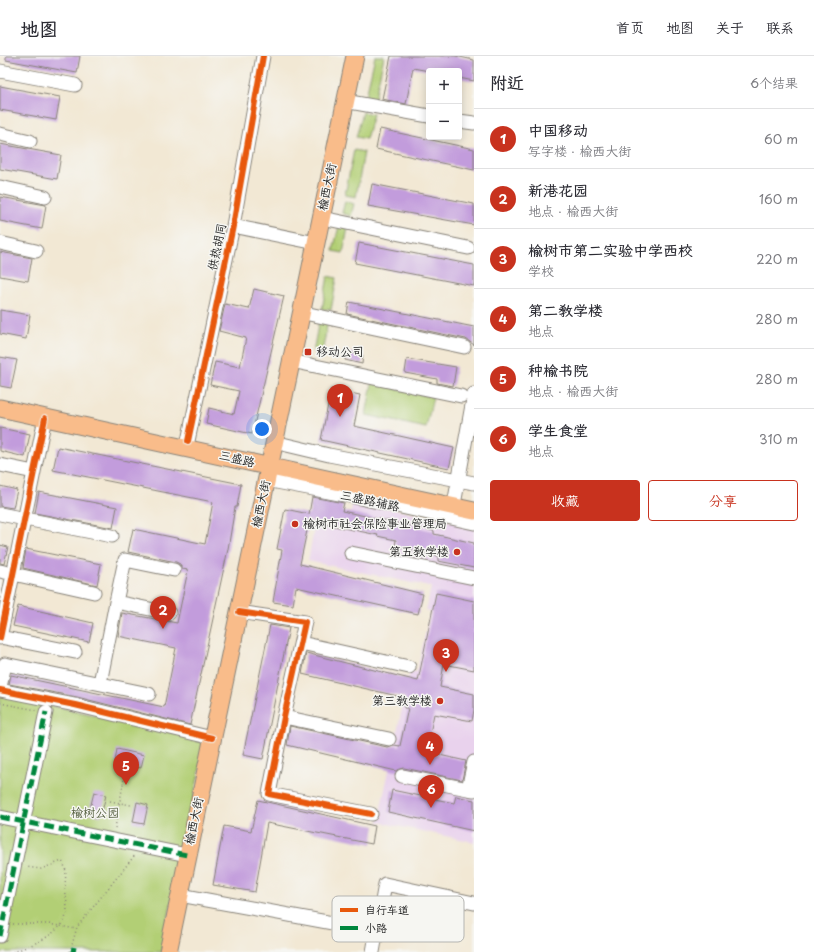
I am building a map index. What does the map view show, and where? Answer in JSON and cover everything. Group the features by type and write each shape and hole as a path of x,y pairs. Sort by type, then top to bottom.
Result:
{"main road":[{"name":"榆西大街","path":"175,952 184,896 274,470 316,243 355,56"},
{"name":"榆西大街","path":"295,362 309,314 350,102 361,56"},
{"name":"三盛路","path":"0,400 188,441 274,470 474,502"},
{"name":"三盛路","path":"0,408 274,470 474,511"},
{"name":"榆西大街","path":"168,952 184,896 187,855 212,738 243,613"}],"street":[{"name":"供热胡同","path":"188,441 233,226 263,56"},
{"path":"0,71 75,86"},
{"path":"350,102 426,115"},
{"path":"462,121 474,123"},
{"path":"0,134 30,140"},
{"path":"0,187 45,197"},
{"path":"327,219 468,248"},
{"path":"233,226 316,243"},
{"path":"0,243 36,251"},
{"path":"309,314 464,347"},
{"path":"295,362 461,396"},
{"path":"455,499 474,394"},
{"path":"45,418 0,637 75,652"},
{"path":"279,443 329,455 474,483"},
{"path":"0,465 34,472"},
{"name":"三盛路辅路","path":"274,470 355,497 474,523"},
{"path":"0,514 112,536"},
{"path":"352,553 474,578"},
{"path":"100,683 125,560 174,570"},
{"path":"0,571 94,592"},
{"path":"116,602 169,613"},
{"path":"243,613 305,622 269,794 371,814"},
{"path":"301,643 409,667"},
{"path":"149,694 5,664 0,689 75,705 212,738"},
{"path":"2,930 13,867 24,822 46,712"},
{"path":"284,717 389,739"},
{"path":"402,776 471,790 474,762"},
{"path":"0,816 187,855"},
{"path":"383,896 385,884 441,896"},
{"path":"184,896 332,923"},
{"path":"464,901 474,903"}],"path":[{"path":"0,703 46,712"},
{"path":"112,840 126,768"},
{"path":"110,801 131,806"},
{"path":"70,952 77,927 143,846"},
{"path":"13,867 41,869 62,860 66,868 65,885 67,915 59,926 39,942 13,952"},
{"path":"2,930 49,924 76,929"}],"shaded area":[{"path":"353,501 474,526 474,842 378,822 410,671 417,672 430,612 426,611 431,587 308,561 315,524 347,530"}],"green space":[{"path":"375,56 384,56 374,102 365,100"},
{"path":"363,112 373,114 366,139 356,137"},
{"path":"354,150 364,152 356,197 345,195"},
{"path":"345,201 354,204 351,216 342,213"},
{"path":"339,226 348,228 343,253 333,251"},
{"path":"328,276 337,278 331,310 322,309"},
{"path":"319,320 328,321 322,353 313,352"},
{"path":"372,383 433,397 426,428 366,415"},
{"name":"榆树公园","path":"0,694 206,740 161,952 0,952"}],"building":[{"path":"6,56 80,56 77,73 6,60"},
{"path":"391,56 455,56 474,60 474,81 462,79 462,68 426,68 426,70 413,68 406,104 382,99"},
{"path":"0,86 60,97 56,120 0,110"},
{"path":"380,129 474,149 474,170 376,149"},
{"path":"0,144 61,155 57,179 0,169"},
{"path":"372,184 474,204 474,225 368,206"},
{"path":"0,197 46,205 42,229 0,221"},
{"path":"359,243 474,265 474,286 355,263"},
{"path":"0,252 32,258 28,281 0,276"},
{"path":"254,289 284,296 252,434 206,424 209,408 234,414 239,391 210,385 215,362 240,367 246,338 219,331 225,304 249,309"},
{"path":"349,302 474,327 474,345 466,339 347,314"},
{"path":"0,310 30,315 26,339 0,334"},
{"path":"346,352 363,355 362,364 345,360"},
{"path":"0,357 17,360 11,388 0,386"},
{"path":"407,359 456,367 453,386 437,383 437,379 405,373"},
{"path":"331,389 360,395 354,426 454,448 449,468 321,440"},
{"path":"0,428 30,434 25,457 0,451"},
{"path":"58,447 241,484 190,725 77,697 9,684 11,675 164,707 176,648 118,636 122,613 177,623 188,570 182,569 180,564 176,562 128,552 133,529 205,544 213,502 53,470"},
{"path":"0,486 17,490 13,508 0,506"},
{"path":"39,492 117,507 113,528 35,513"},
{"path":"312,497 344,503 342,511 434,531 434,534 474,543 474,568 438,561 438,556 395,546 396,540 309,521 300,564 423,594 418,614 296,587 293,605 273,602 282,550 277,549 285,509 309,514"},
{"path":"0,545 8,547 4,564 0,563"},
{"path":"26,549 101,564 97,585 23,568"},
{"path":"436,593 474,601 474,670 444,664 440,687 474,694 472,721 434,714 426,752 466,761 462,780 404,768 396,771 287,745 290,726 387,747 394,745 400,746 408,708 404,708 406,698 302,674 306,653 418,681"},
{"path":"18,606 93,623 89,642 13,626"},
{"path":"270,625 289,628 263,759 243,755"},
{"path":"117,749 144,755 141,768 115,762"},
{"path":"392,790 454,803 456,796 474,800 474,831 388,812"},
{"path":"94,792 106,795 101,816 89,813"},
{"path":"258,800 375,826 372,844 267,823 255,892 213,885 224,826 251,831"},
{"path":"137,802 148,805 144,824 133,822"}],"marked path":[{"path":"0,936 46,712"},
{"path":"0,817 187,855"},
{"path":"71,949 76,950"}],"cycle path":[{"path":"188,441 233,226 263,56"},
{"path":"0,638 45,418"},
{"path":"239,612 305,622 269,794 371,814"},
{"path":"0,690 75,705 212,738"}],"place":[{"name":"移动公司","path":"308,352"},
{"name":"中国移动","path":"340,417"},
{"name":"榆树市社会保险事业管理局","path":"295,524"},
{"name":"第五教学楼","path":"457,552"},
{"name":"新港花园","path":"163,629"},
{"name":"榆树市第二实验中学西校","path":"446,672"},
{"name":"第三教学楼","path":"440,701"},
{"name":"第二教学楼","path":"430,765"},
{"name":"种榆书院","path":"126,785"},
{"name":"学生食堂","path":"431,808"}]}
